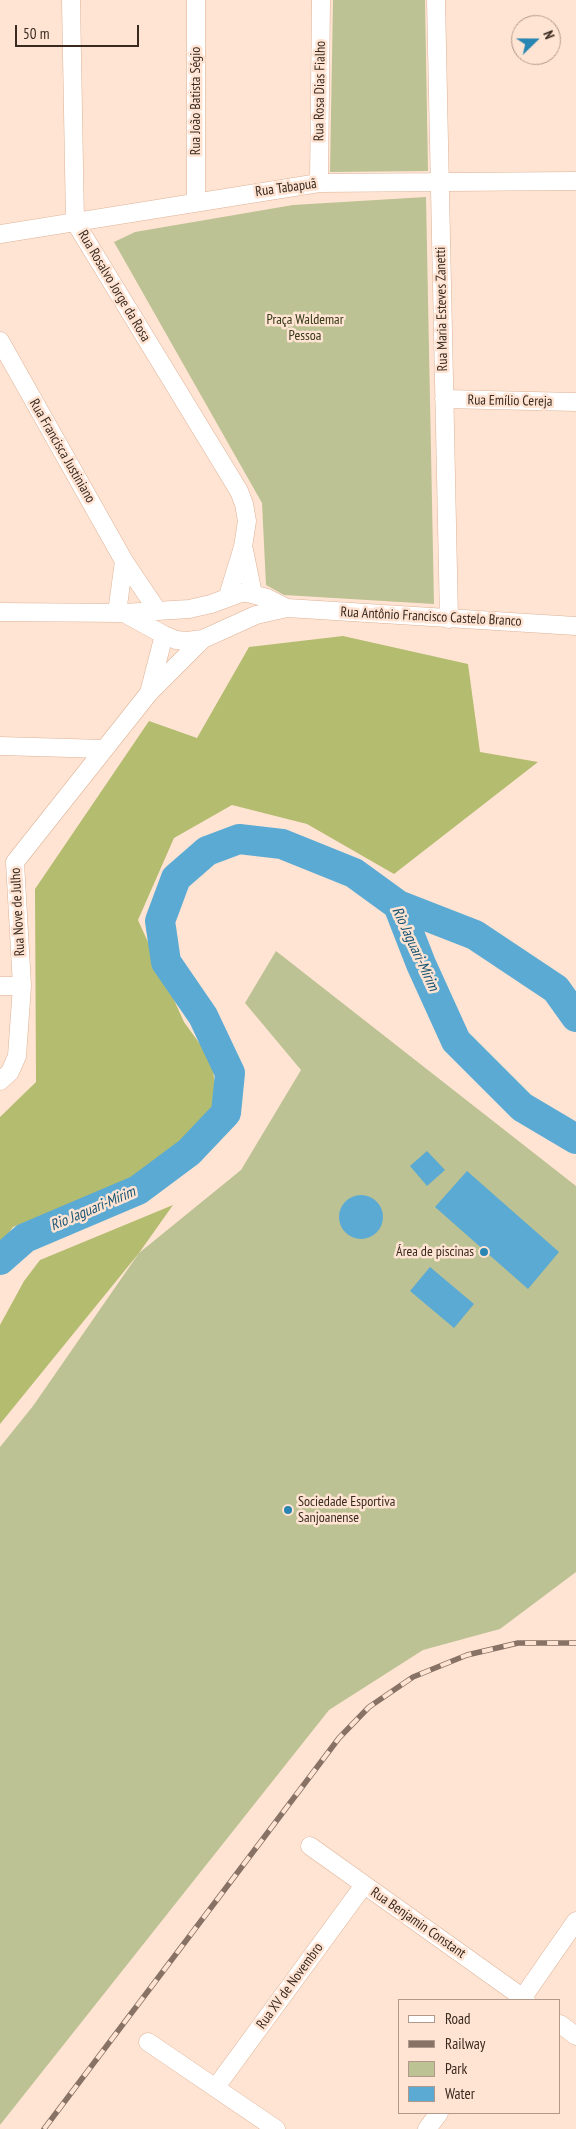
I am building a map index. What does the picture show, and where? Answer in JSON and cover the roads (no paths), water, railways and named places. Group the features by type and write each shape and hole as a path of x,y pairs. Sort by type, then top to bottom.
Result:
{"street":[{"name":"Rua Rosalvo Jorge da Rosa","path":"71,0 75,222 238,491 244,504 247,521 244,547 228,596"},
{"name":"Rua João Batista Ségio","path":"196,0 196,201"},
{"name":"Rua Rosa Dias Fialho","path":"319,183 321,0"},
{"name":"Rua Maria Esteves Zanetti","path":"436,0 449,619"},
{"name":"Rua Tabapuã","path":"0,234 196,201 319,183 576,181"},
{"name":"Rua Francisca Justiniano","path":"0,341 124,561 158,610"},
{"name":"Rua Emílio Cereja","path":"444,399 576,402"},
{"name":"Rua Rosalvo Jorge da Rosa","path":"244,547 252,594"},
{"path":"121,613 124,561"},
{"name":"Rua Antônio Francisco Castelo Branco","path":"0,612 121,613 200,607 241,593 267,598 287,608"},
{"name":"Rua Antônio Francisco Castelo Branco","path":"121,613 176,640 203,639 256,615 287,608 576,626"},
{"path":"149,693 164,635"},
{"name":"Rua Nove de Julho","path":"0,1081 10,1072 17,1056 22,986 7,863 149,693 203,639"},
{"path":"0,746 104,749"},
{"path":"0,986 22,986"},
{"name":"Rua Benjamin Constant","path":"310,1846 522,1999"},
{"name":"Rua XV de Novembro","path":"216,2087 364,1885"},
{"path":"524,1999 576,1921"},
{"path":"561,2025 576,2036"},
{"path":"148,2042 276,2129"},
{"path":"427,2129 438,2114"}],"water":[{"path":"427,1151 445,1170 427,1186 410,1166"},
{"path":"467,1171 559,1252 528,1289 435,1207"},
{"path":"365,1195 377,1201 382,1209 382,1225 377,1233 369,1238 357,1239 345,1233 340,1225 339,1213 345,1201 353,1196"},
{"path":"430,1267 474,1304 454,1328 410,1291"}],"waterway":[{"name":"Rio Jaguari-Mirim","path":"0,1260 25,1238 138,1190 189,1152 226,1113 230,1073 203,1016 166,962 160,921 176,878 207,851 239,839 282,844 354,873 398,905 421,964 456,1041 522,1107 576,1139"},
{"path":"398,905 475,935 556,989 576,1017"}],"railway":[{"path":"44,2129 339,1738 369,1707 413,1677 467,1655 518,1643 576,1643"}],"place":[{"name":"Área de piscinas","path":"484,1252"},
{"name":"Sociedade Esportiva Sanjoanense","path":"288,1510"}],"park label":[{"name":"Praça Waldemar Pessoa","path":"305,328"}]}
